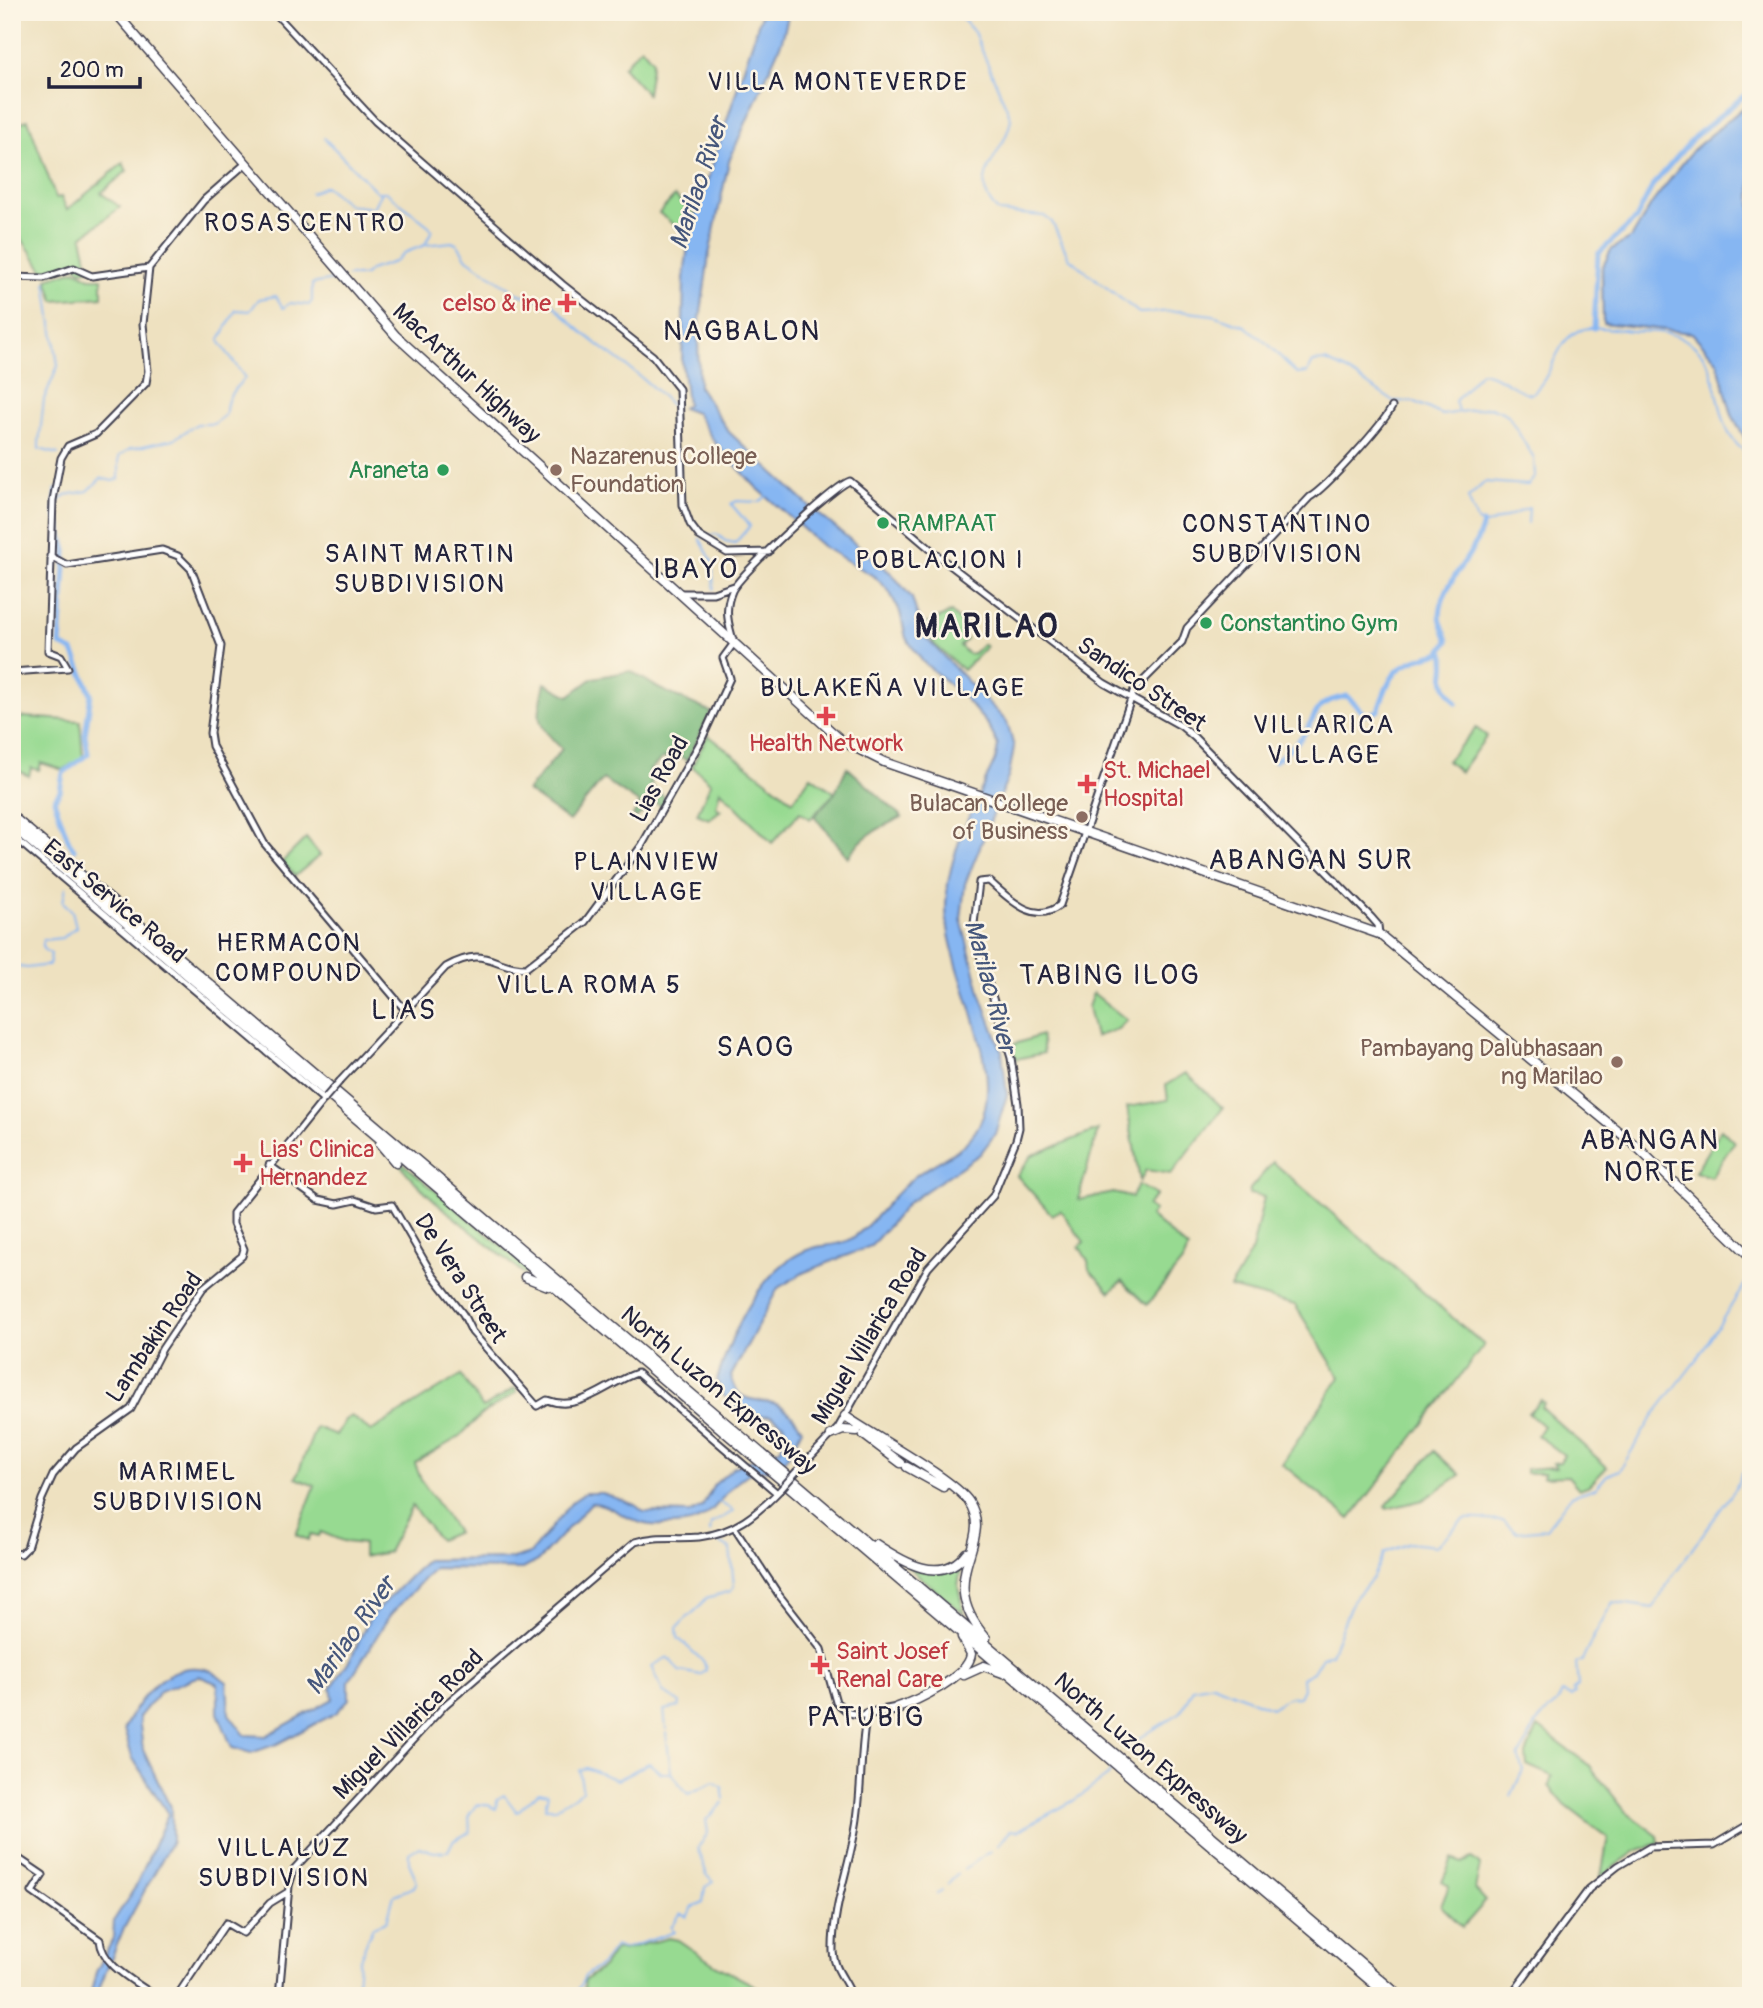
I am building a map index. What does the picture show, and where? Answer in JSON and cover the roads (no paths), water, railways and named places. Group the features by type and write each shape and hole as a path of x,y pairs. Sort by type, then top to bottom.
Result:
{"highway":[{"name":"MacArthur Highway","path":"115,12 396,336 849,745 884,762 1379,932 1647,1150 1751,1251"},
{"path":"12,810 46,844"},
{"name":"North Luzon Expressway","path":"12,816 754,1450"},
{"name":"North Luzon Expressway","path":"12,826 556,1287 784,1475 948,1622 1388,1996"},
{"name":"MacArthur Highway","path":"1379,932 1644,1153 1751,1257"},
{"path":"368,1128 396,1163"},
{"path":"525,1277 556,1287"},
{"path":"843,1419 904,1465 949,1490 966,1506 972,1522 973,1536 960,1560 940,1570 919,1567 889,1553 845,1522"},
{"path":"843,1419 951,1486 968,1501 976,1527 964,1573 965,1602 974,1623 1005,1658"},
{"path":"831,1435 843,1430 857,1431"},
{"name":"North Luzon Expressway","path":"784,1475 845,1522 1400,1996"},
{"path":"898,1709 963,1671 970,1663 970,1649 948,1622"},
{"path":"898,1709 984,1666 996,1668 1021,1683"}],"main road":[{"path":"274,12 354,101 530,255 653,355 676,383 680,407 683,505 694,530 709,545 727,553 769,552"},
{"path":"12,673 68,668 63,658 48,651 53,500 55,481 66,449 96,434 148,379 144,324 149,268 204,200 245,164"},
{"path":"12,277 44,278 74,268 92,276 149,268"},
{"path":"1088,830 1134,690 1182,642 1187,628 1243,567 1310,497 1321,491 1364,441 1378,431 1392,407"},
{"name":"Sandico Street","path":"734,586 837,488 853,481 942,559 1104,683 1194,737 1379,932"},
{"path":"50,556 64,564 156,550 175,553 187,563 221,646 210,733 212,746 264,844 404,1010"},
{"path":"679,593 713,593 734,586"},
{"path":"734,586 726,612 734,643"},
{"name":"Lias Road","path":"325,1099 404,1010 450,964 469,957 485,957 526,968 584,922 642,845 673,793 730,678 723,658 734,643"},
{"name":"Miguel Villarica Road","path":"279,1996 288,1892 292,1875 303,1857 446,1704 620,1554 644,1539 706,1536 735,1528 750,1520 843,1419 928,1268 993,1196 1019,1128 1011,1058 973,932 979,882 989,881 1034,914 1051,911 1063,900 1088,830"},
{"name":"East Service Road","path":"13,836 325,1099"},
{"name":"Lambakin Road","path":"12,1553 26,1550 42,1499 59,1468 83,1441 133,1407 162,1349 194,1300 203,1288 243,1254 231,1218 269,1165 325,1099"},
{"name":"De Vera Street","path":"269,1165 318,1200 337,1204 355,1200 376,1207 392,1205 432,1274 460,1309 472,1332 537,1406 547,1400 558,1404 581,1402 637,1373 779,1491"},
{"path":"744,1542 741,1530 750,1520"},
{"path":"735,1528 821,1649 836,1702 849,1713 864,1714 898,1709"},
{"path":"724,1531 744,1542"},
{"path":"852,1996 839,1973 833,1951 840,1898 857,1819 864,1714"},
{"path":"1510,1996 1589,1889 1618,1866 1650,1847 1714,1845 1751,1823"},
{"path":"12,1854 43,1875 32,1892 100,1940 102,1953 114,1968 155,1996"},
{"path":"177,1996 226,1923 243,1933 270,1903 288,1892"}],"water":[{"path":"762,12 789,12 782,41 729,161 709,255 698,334 699,387 729,432 809,506 892,574 912,598 924,636 1007,722 1014,747 1009,775 965,884 961,919 981,995 1002,1052 1007,1095 995,1134 980,1154 908,1203 871,1246 805,1272 778,1288 731,1376 738,1393 750,1399 779,1405 792,1415 802,1429 784,1460 771,1468 748,1474 707,1514 687,1524 651,1525 591,1503 538,1561 523,1569 434,1568 390,1615 349,1681 349,1699 336,1713 277,1744 251,1753 232,1748 218,1713 218,1684 199,1676 160,1691 139,1717 143,1750 172,1811 172,1841 123,1930 96,1996 90,1996 96,1972 113,1939 114,1920 136,1886 168,1814 132,1757 124,1729 138,1705 157,1683 181,1670 209,1670 227,1682 229,1714 245,1735 266,1736 333,1699 331,1688 352,1656 370,1617 426,1560 513,1559 530,1554 572,1502 585,1493 602,1493 635,1505 644,1512 691,1513 702,1507 714,1485 734,1467 780,1449 787,1435 784,1424 771,1416 744,1415 721,1393 717,1380 731,1341 764,1284 795,1256 854,1237 909,1181 960,1148 979,1125 986,1101 987,1075 982,1048 949,934 946,908 947,889 956,850 996,758 998,745 988,725 962,695 923,662 906,638 900,612 889,591 875,577 822,546 756,487 715,443 696,413 682,408 687,404 682,362 684,277 689,237"},
{"path":"1751,101 1751,449 1732,415 1717,361 1692,333 1603,323 1602,268 1611,250 1632,237 1652,203 1693,150"}],"waterway":[{"path":"956,12 974,32 1011,118 1008,131 985,177 989,200 999,212 1044,216 1052,222 1069,258 1139,313 1180,311 1213,315 1245,326 1269,345 1297,374 1307,373 1313,362 1325,361 1344,369 1393,401 1415,402 1442,415 1490,407 1508,415 1534,459 1535,477 1528,485 1485,482 1468,498 1477,521 1486,525 1529,508 1528,523"},
{"path":"1594,328 1598,254 1636,219 1653,185 1694,137 1751,90"},
{"path":"324,138 377,192 386,192 429,226 432,230 425,245 452,242 458,245 467,259 517,293 534,299 550,300 578,328 671,405 676,405"},
{"path":"311,193 325,186 349,205 373,208 381,192"},
{"path":"348,276 364,276 370,270 394,262 404,253 425,245"},
{"path":"56,503 66,495 88,491 101,478 112,481 119,479 119,456 130,449 174,439 197,424 214,424 226,414 229,398 245,378 219,341 236,310 250,311 259,299 276,296 283,308 290,303 309,305 312,301 312,284 343,278"},
{"path":"46,282 58,366 44,399 39,449 58,454"},
{"path":"1458,411 1455,401 1481,372 1531,394 1544,379 1564,343 1578,331 1597,328 1665,333 1690,343 1704,356 1712,374 1727,429 1736,444 1751,454"},
{"path":"57,490 55,509 66,551 60,645 73,651 91,694 85,735 88,754 63,773 60,791 54,800 74,849"},
{"path":"760,501 768,495"},
{"path":"703,536 717,534 725,541 735,543 750,526 731,504 737,501 758,502"},
{"path":"1275,761 1301,738 1322,705 1347,696 1366,715 1378,711 1387,686 1398,670 1414,660 1440,653 1448,641 1440,617 1442,601 1474,547 1483,523"},
{"path":"700,539 712,561 714,589"},
{"path":"1443,649 1446,665 1444,681 1457,703"},
{"path":"12,966 27,968 49,965 51,954 43,949 43,940 62,938 76,927 72,911 63,902 66,887"},
{"path":"1130,1748 1140,1738 1181,1712 1193,1688 1213,1684 1271,1708 1287,1698 1299,1697 1303,1689 1302,1678 1313,1672 1322,1657 1331,1654 1353,1600 1372,1579 1384,1553 1409,1543 1436,1546 1464,1519 1504,1521 1516,1532 1546,1529 1571,1496 1596,1488 1607,1475 1620,1470 1653,1416 1694,1363 1751,1275"},
{"path":"1511,1796 1523,1770 1518,1756 1536,1724 1554,1706 1562,1693 1571,1697 1575,1693 1573,1690 1578,1686 1576,1663 1582,1661 1613,1602 1653,1608 1666,1585 1736,1488 1741,1473 1751,1469"},
{"path":"710,1532 711,1524 734,1511 719,1502"},
{"path":"666,1729 664,1710 679,1707 680,1703 663,1692 652,1666 668,1657 679,1671 701,1675 706,1670 704,1662 678,1638 677,1628 706,1598 731,1591 734,1586 730,1549 712,1538"},
{"path":"666,1733 671,1772"},
{"path":"356,1996 359,1961 373,1926 387,1921 394,1895 414,1887 417,1881 409,1863 409,1853 419,1847 434,1852 448,1851 453,1841 470,1832 469,1815 476,1805 488,1805 496,1809 497,1799 504,1795 517,1812 539,1792 548,1794 545,1808 556,1808 583,1791 579,1770 586,1768 617,1780 649,1763 661,1773 671,1773 688,1794 714,1782 722,1787 724,1799"},
{"path":"998,1845 1011,1830 1017,1831 1073,1801 1108,1776 1111,1770"},
{"path":"575,1996 585,1976 601,1965 615,1946 623,1949 675,1932 671,1927 681,1913 687,1917 692,1908 703,1902 705,1887 713,1882 707,1875 698,1848 708,1833 706,1820 723,1803"},
{"path":"964,1869 991,1851"},
{"path":"948,1884 958,1874"},
{"path":"937,1894 942,1890"}],"place":[{"name":"celso & ine","path":"567,303"},
{"name":"Araneta","path":"443,470"},
{"name":"Nazarenus College Foundation","path":"556,470"},
{"name":"RAMPAAT","path":"883,523"},
{"name":"Constantino Gym","path":"1206,623"},
{"name":"Health Network","path":"826,716"},
{"name":"St. Michael Hospital","path":"1087,784"},
{"name":"Bulacan College of Business","path":"1082,817"},
{"name":"Pambayang Dalubhasaan ng Marilao","path":"1617,1062"},
{"name":"Lias' Clinica Hernandez","path":"243,1163"},
{"name":"Saint Josef Renal Care","path":"820,1665"}],"district":[{"name":"VILLA MONTEVERDE","path":"838,81"},
{"name":"ROSAS CENTRO","path":"305,222"},
{"name":"NAGBALON","path":"742,330"},
{"name":"CONSTANTINO SUBDIVISION","path":"1277,538"},
{"name":"POBLACION I","path":"940,559"},
{"name":"SAINT MARTIN SUBDIVISION","path":"420,568"},
{"name":"IBAYO","path":"696,568"},
{"name":"MARILAO","path":"987,626"},
{"name":"BULAKEÑA VILLAGE","path":"893,687"},
{"name":"VILLARICA VILLAGE","path":"1324,739"},
{"name":"ABANGAN SUR","path":"1311,859"},
{"name":"PLAINVIEW VILLAGE","path":"647,876"},
{"name":"HERMACON COMPOUND","path":"289,957"},
{"name":"TABING ILOG","path":"1110,974"},
{"name":"VILLA ROMA 5","path":"589,984"},
{"name":"LIAS","path":"404,1009"},
{"name":"SAOG","path":"756,1046"},
{"name":"ABANGAN NORTE","path":"1650,1155"},
{"name":"MARIMEL SUBDIVISION","path":"178,1486"},
{"name":"PATUBIG","path":"866,1716"},
{"name":"VILLALUZ SUBDIVISION","path":"284,1862"}],"water label":[{"name":"Marilao River","path":"698,183"},
{"name":"Marilao River","path":"991,986"},
{"name":"Marilao River","path":"350,1635"}]}
